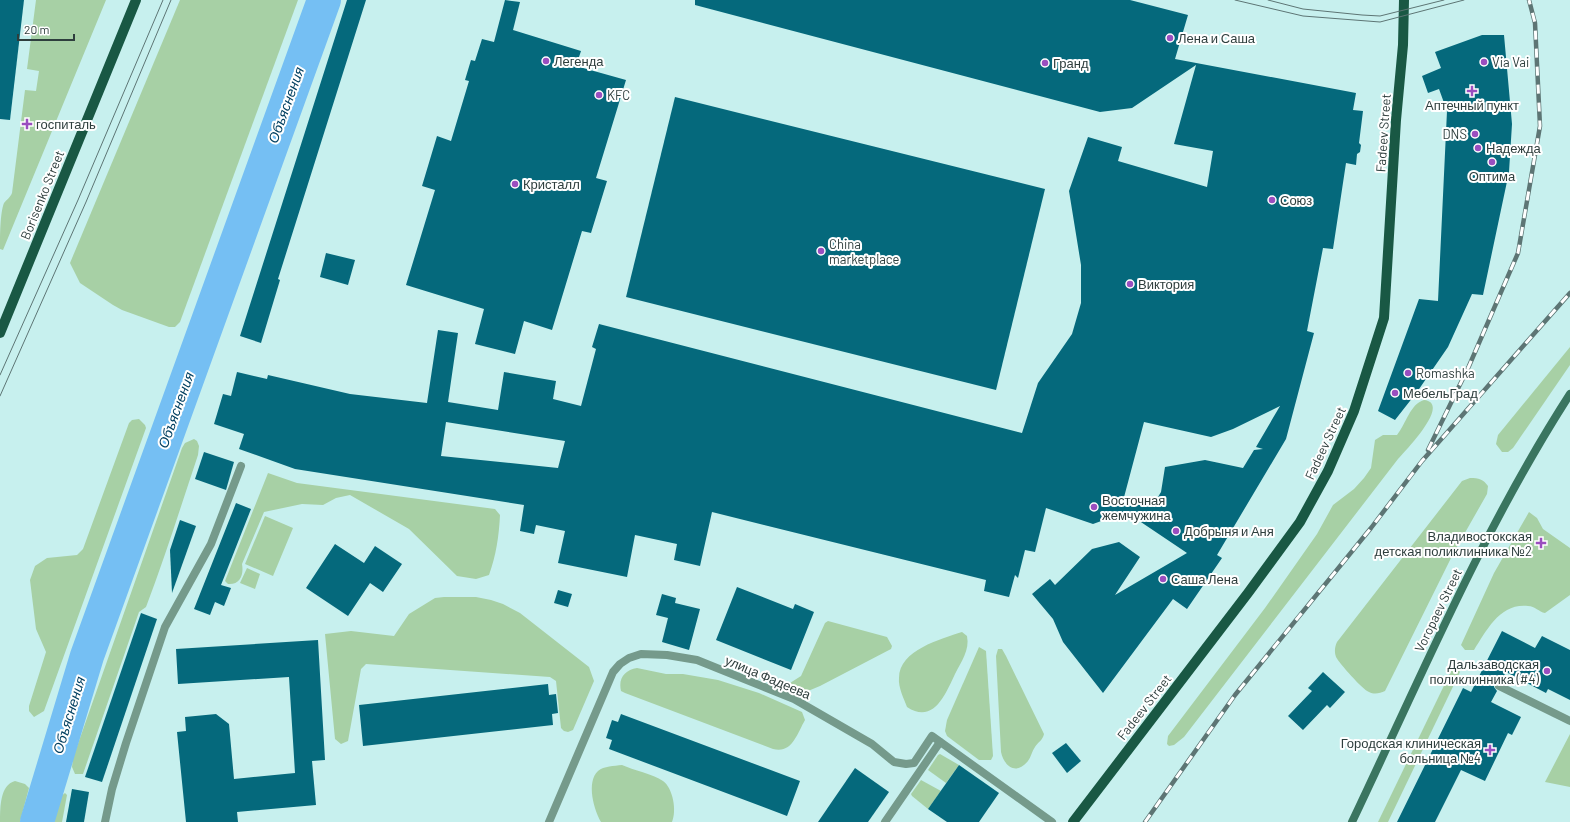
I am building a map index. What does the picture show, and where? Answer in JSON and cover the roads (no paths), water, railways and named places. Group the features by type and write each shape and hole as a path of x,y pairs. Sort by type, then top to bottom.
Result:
{"main road":[{"name":"Borisenko Street","path":"0,333 136,0"},
{"name":"Fadeev Street","path":"1073,822 1248,593 1300,522 1328,471 1354,411 1384,318 1396,127 1404,38 1404,0"},
{"name":"Voropaev Street","path":"1352,822 1431,652 1499,513 1536,446 1570,394"}],"street":[{"path":"105,822 112,789 126,743 165,627 211,544 241,466"},
{"name":"улица Фадеева","path":"549,822 613,672 620,664 629,658 640,654 667,655 697,660 794,699 872,744 894,762 906,764 914,763 932,736 940,742"},
{"path":"1499,686 1570,721"},
{"path":"885,822 940,742 1052,822"}],"waterway":[{"name":"Объяснения","path":"37,822 87,656 324,0"}],"tram line":[{"path":"0,375 78,200 163,0"},
{"path":"0,396 86,202 171,0"},
{"path":"1235,0 1303,16 1380,22 1464,0"},
{"path":"1268,0 1303,9 1380,16 1444,0"}],"railway":[{"path":"1428,450 1469,366 1518,253 1540,126 1535,23 1529,0"},
{"path":"1145,822 1235,695 1371,528 1422,461 1570,293"}],"place":[{"name":"Лена и Саша","path":"1170,38"},
{"name":"Легенда","path":"546,61"},
{"name":"Via Vai","path":"1484,62"},
{"name":"Гранд","path":"1045,63"},
{"name":"Аптечный пункт","path":"1472,91"},
{"name":"KFC","path":"599,95"},
{"name":"госпиталь","path":"27,124"},
{"name":"DNS","path":"1475,134"},
{"name":"Надежда","path":"1478,148"},
{"name":"Оптима","path":"1492,162"},
{"name":"Кристалл","path":"515,184"},
{"name":"Союз","path":"1272,200"},
{"name":"China marketplace","path":"821,251"},
{"name":"Виктория","path":"1130,284"},
{"name":"Romashka","path":"1408,373"},
{"name":"МебельГрад","path":"1395,393"},
{"name":"Восточная жемчужина","path":"1094,507"},
{"name":"Добрыня и Аня","path":"1176,531"},
{"name":"Владивостокская детская поликлинника №2","path":"1541,543"},
{"name":"Саша Лена","path":"1163,579"},
{"name":"Дальзаводская поликлинника (#4)","path":"1547,671"},
{"name":"Городская клиническая больница №4","path":"1490,750"}]}
